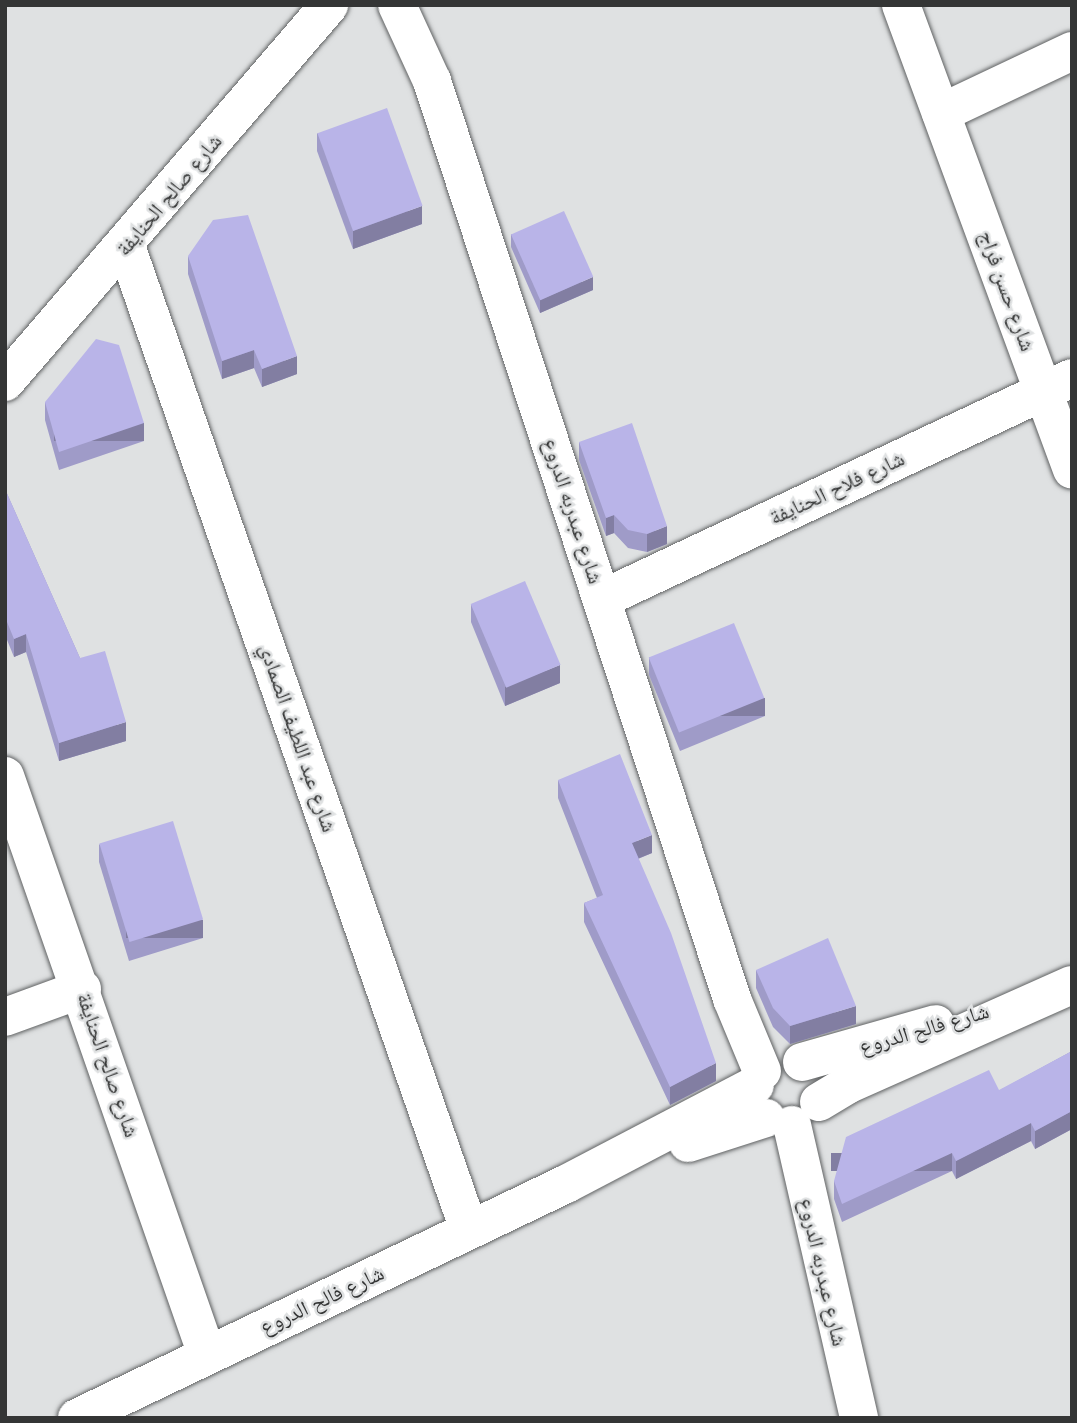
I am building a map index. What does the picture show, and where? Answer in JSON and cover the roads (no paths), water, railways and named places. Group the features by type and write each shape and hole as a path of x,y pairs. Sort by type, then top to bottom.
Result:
{"street":[{"name":"شارع صالح الحنايفة","path":"5,382 126,246 329,5"},
{"name":"شارع عبدربه الدروع","path":"397,5 432,81 715,940 783,1089 859,1418"},
{"name":"شارع عبدربه الدروع","path":"426,5 432,81"},
{"name":"شارع حسن فراج","path":"901,5 941,113 1057,385 1072,470"},
{"path":"941,113 1072,51"},
{"name":"شارع عبد اللطيف الصمادي","path":"126,246 470,1230"},
{"name":"شارع فلاح الحنايفة","path":"602,599 1057,385"},
{"name":"شارع صالح الحنايفة","path":"5,776 82,989 207,1355"},
{"path":"5,1017 82,989"},
{"name":"شارع فالح الدروع","path":"78,1418 566,1184 783,1089 1059,991"}]}
